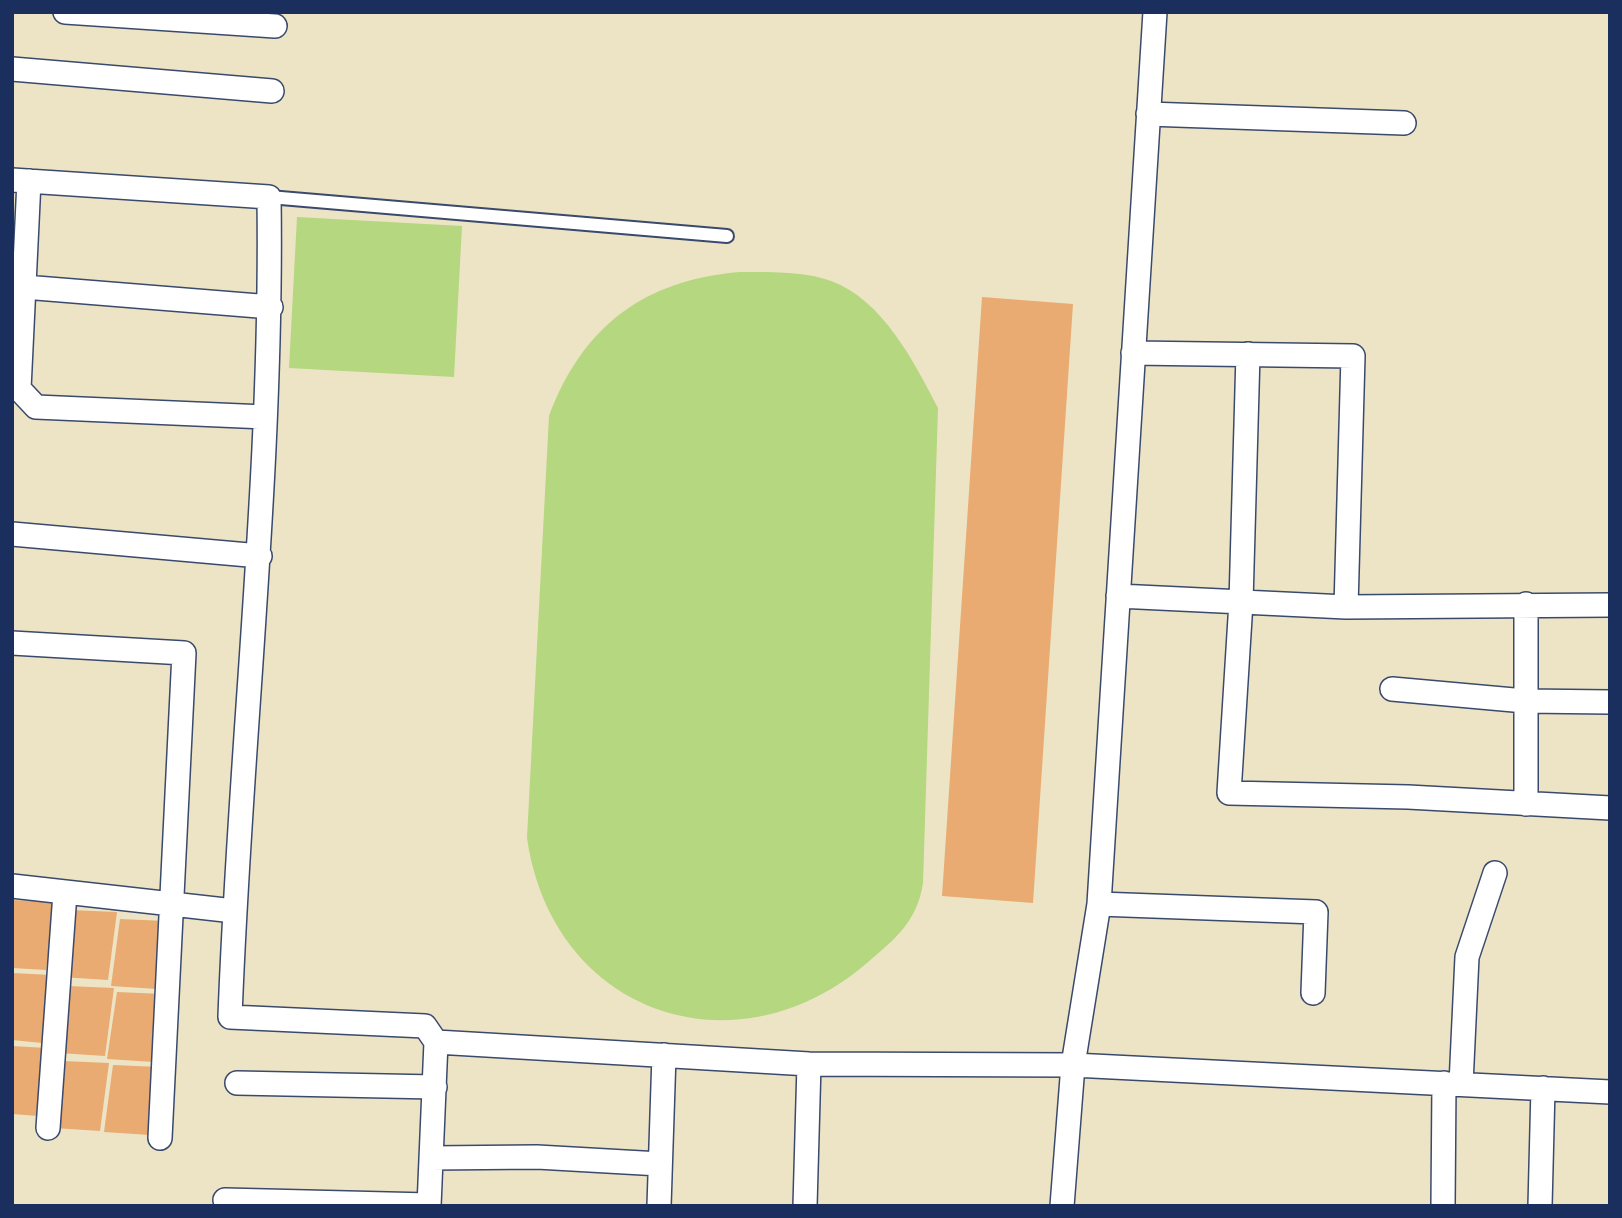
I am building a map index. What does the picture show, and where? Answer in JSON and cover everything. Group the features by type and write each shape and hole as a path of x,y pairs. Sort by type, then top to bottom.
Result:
{"street":[{"path":"65,12 275,26"},
{"path":"1062,1206 1073,1065 1099,904 1155,12"},
{"path":"12,69 272,91"},
{"path":"1148,114 1404,123"},
{"path":"225,1200 429,1205 435,1087 436,1042 425,1026 230,1017 234,911 260,555 271,307 269,197 21,181 24,287 19,389 36,407 265,416"},
{"path":"24,287 271,307"},
{"path":"1133,353 1353,356 1346,607"},
{"path":"1248,354 1241,602 1229,793 1610,808"},
{"path":"12,534 260,555"},
{"path":"1118,596 1346,607 1610,605"},
{"path":"1526,604 1526,804"},
{"path":"12,643 184,653 160,1138"},
{"path":"1392,689 1525,701 1610,702"},
{"path":"1443,1206 1466,957 1495,873"},
{"path":"12,886 234,911"},
{"path":"48,1128 65,893"},
{"path":"1099,904 1316,912 1313,992"},
{"path":"436,1042 809,1064 1073,1065 1610,1092"},
{"path":"659,1206 664,1055"},
{"path":"804,1206 809,1064"},
{"path":"237,1083 435,1087"},
{"path":"1540,1206 1543,1088"},
{"path":"431,1158 537,1157 660,1164"}],"lane":[{"path":"269,197 727,236"}],"green space":[{"path":"297,217 462,226 454,377 289,368"},
{"path":"740,272 809,275 850,290 866,302 895,334 938,408 923,883 916,909 903,929 867,963 815,998 761,1016 708,1020 656,1009 610,985 572,947 543,898 527,838 549,416 563,384 580,357 599,333 621,313 646,297 674,285"}],"building":[{"path":"982,297 1073,304 1033,903 942,896"},
{"path":"12,900 55,902 46,970 12,968"},
{"path":"70,910 117,912 108,980 61,977"},
{"path":"120,919 166,921 157,989 111,986"},
{"path":"12,973 52,975 42,1043 12,1040"},
{"path":"68,986 114,988 105,1056 59,1053"},
{"path":"117,992 163,994 154,1062 107,1059"},
{"path":"12,1046 47,1048 38,1116 12,1114"},
{"path":"63,1061 109,1063 100,1131 54,1128"},
{"path":"113,1065 159,1067 150,1135 104,1132"}]}
